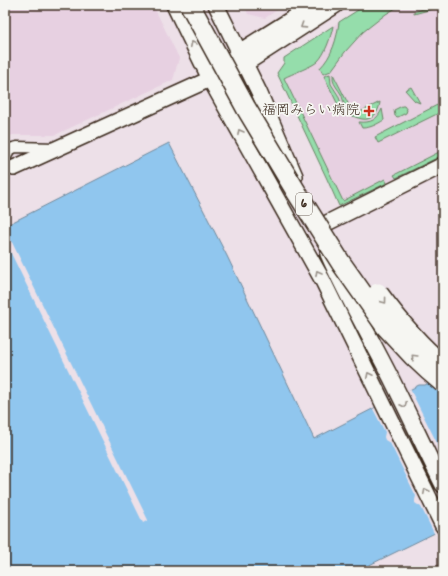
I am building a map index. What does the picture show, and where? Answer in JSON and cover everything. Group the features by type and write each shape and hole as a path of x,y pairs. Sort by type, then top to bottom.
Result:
{"highway":[{"name":"6","path":"190,5 246,108 341,263 386,326 412,356 443,383"},
{"name":"6","path":"203,5 253,95 307,187 352,256 398,320 420,345 443,365"}],"street":[{"path":"174,5 210,79 323,281 443,526"},
{"path":"216,5 259,92 336,273 389,375 443,485"},
{"path":"58,148 17,147 9,149 8,163 58,148 210,79 242,58 314,5"},
{"path":"242,58 336,5"},
{"path":"317,228 443,165"}],"shaded area":[{"path":"5,5 153,5 179,58 173,80 55,135 13,135 5,139"},
{"path":"244,5 285,5 265,18 248,14"},
{"name":"福岡みらい病院","path":"365,5 443,5 443,155 339,206 277,73 284,63 284,58"}],"green space":[{"path":"366,5 401,5 386,14 363,32 345,52 331,71 323,74 320,68 328,58 333,47 339,22"},
{"path":"436,5 443,6 414,14 414,12"},
{"path":"333,26 327,45 318,61 284,78 343,201 385,179 387,183 339,206 277,73 284,63 284,58"},
{"path":"330,74 331,84 338,95 344,111 340,109 324,76"},
{"path":"333,74 354,115 380,102 375,115 369,119 362,119 351,115 345,107 341,94 335,85"},
{"path":"411,87 420,103 415,101 405,90"},
{"path":"443,102 443,111 378,143 375,137"},
{"path":"404,106 407,110 406,113 398,117 395,116 394,110"},
{"path":"382,109 384,120 371,127 362,128 359,122 373,120 378,116"},
{"path":"443,150 443,155 396,178 394,175"}],"water":[{"path":"169,143 227,256 314,439 419,385 425,385 443,376 443,529 357,571 5,571 5,226"}],"pier":[{"path":"5,228 148,520 143,523 5,241"},
{"path":"410,389 443,455 443,531 435,535 421,507 415,503 416,496 390,443 385,440 385,432 373,409"}],"place":[{"name":"福岡みらい病院","path":"369,111"}]}
